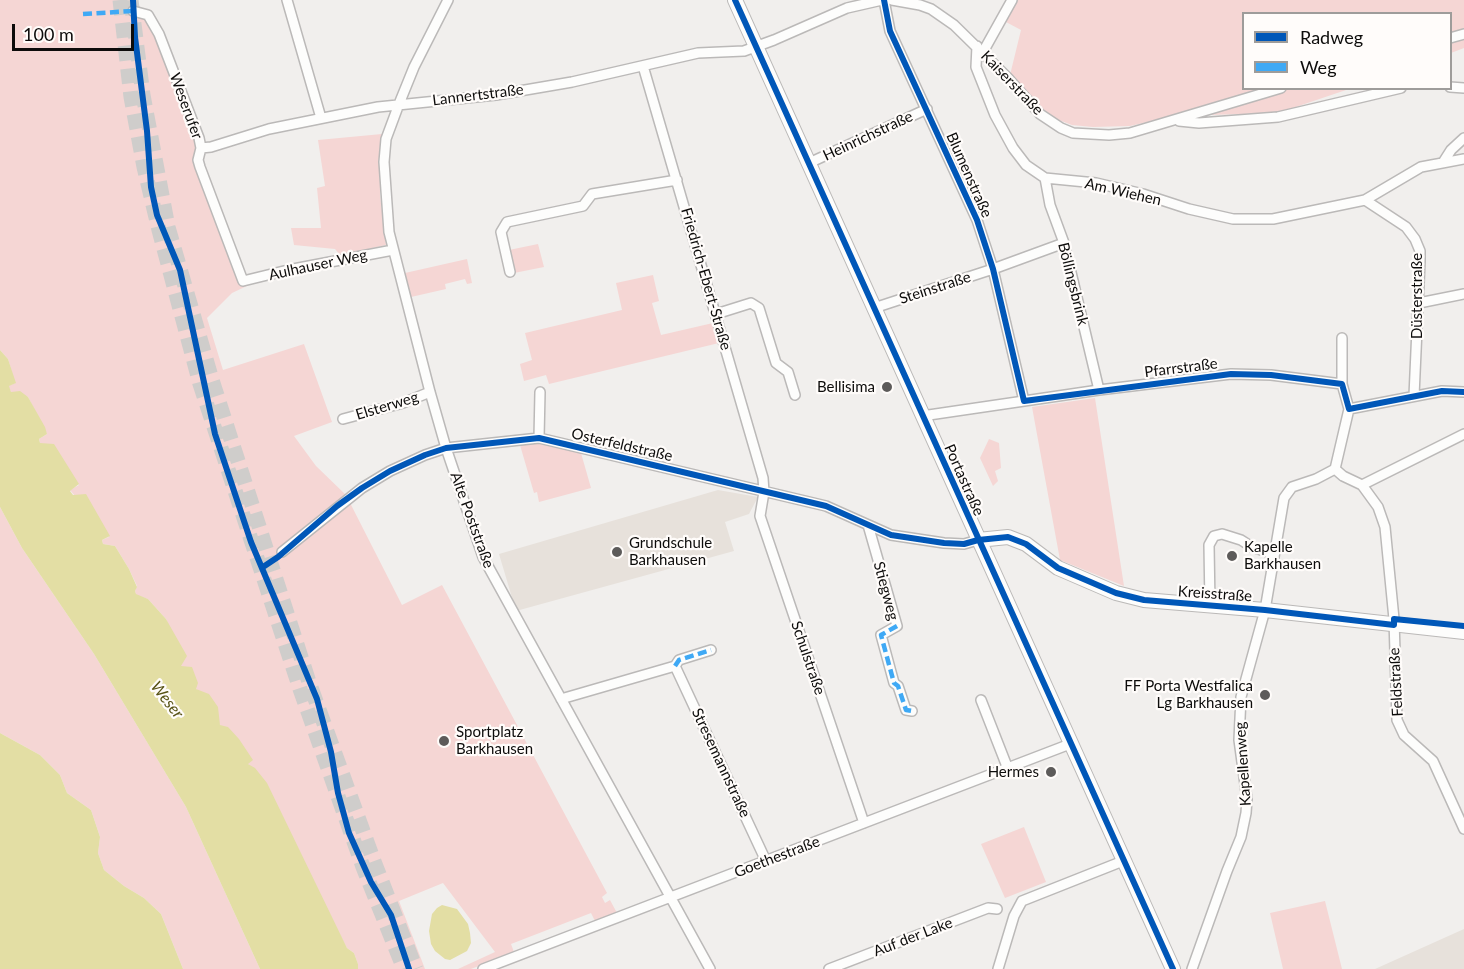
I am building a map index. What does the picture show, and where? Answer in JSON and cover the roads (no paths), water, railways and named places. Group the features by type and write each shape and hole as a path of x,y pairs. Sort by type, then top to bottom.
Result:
{"main road":[{"name":"Portastraße","path":"735,0 1173,969"},
{"name":"Kreisstraße","path":"978,540 1008,537 1026,544 1058,568 1116,593 1161,602 1265,610 1464,632"}],"street":[{"path":"287,0 321,118"},
{"name":"Alte Poststraße","path":"448,0 414,67 399,104 386,139 384,162 386,213 393,250 430,392 446,448 483,557 706,968"},
{"path":"756,47 847,8 883,0"},
{"name":"Blumenstraße","path":"883,0 890,31 977,220 993,269 1024,401"},
{"name":"Kaiserstraße","path":"892,0 931,9 954,25 980,49 1040,114 1061,128 1091,135 1130,133 1275,90"},
{"path":"1012,0 980,49 976,67 995,115 1019,156 1035,173 1045,178"},
{"name":"Weserufer","path":"133,11 148,15 153,24 199,138 200,167 243,281"},
{"name":"Lannertstraße","path":"201,148 269,129 321,118 399,104 496,95 572,82 698,53 735,52 756,47"},
{"name":"Friedrich-Ebert-Straße","path":"644,66 763,478 764,492"},
{"path":"1174,121 1199,123 1278,117 1393,90"},
{"name":"Heinrichstraße","path":"809,163 927,109"},
{"path":"1444,161 1451,150 1464,138"},
{"path":"1365,200 1421,167 1464,159"},
{"name":"Am Wiehen","path":"1045,178 1096,183 1233,219 1274,219 1365,200"},
{"name":"Böllingsbrink","path":"1045,178 1050,205 1064,243 1099,390"},
{"path":"510,272 501,232 507,222 583,206 592,194 677,180"},
{"name":"Düsterstraße","path":"1365,200 1406,227 1415,239 1419,251 1414,396"},
{"name":"Steinstraße","path":"874,308 1064,243"},
{"name":"Aulhauser Weg","path":"243,281 393,250"},
{"path":"1419,303 1464,294"},
{"path":"716,314 751,303 759,308 776,363 788,372 795,395"},
{"path":"1342,338 1342,384 1349,409 1335,469 1343,476 1362,485 1464,434"},
{"name":"Pfarrstraße","path":"922,416 1099,390 1231,374 1271,375 1342,384"},
{"name":"Elsterweg","path":"343,419 404,403 430,392"},
{"path":"539,438 540,392"},
{"path":"1349,409 1414,396 1464,392"},
{"name":"Osterfeldstraße","path":"282,552 362,488 416,459 446,448 539,438 826,506 891,535 944,543 964,544 978,540"},
{"name":"Kapellenweg","path":"1192,969 1241,837 1247,799 1239,740 1240,697 1265,610 1287,492 1292,487 1316,479 1335,469"},
{"name":"Feldstraße","path":"1362,485 1378,507 1385,527 1394,625 1397,720 1404,735 1433,761 1464,829"},
{"name":"Schulstraße","path":"764,492 760,516 864,823"},
{"name":"Stiegweg","path":"868,525 897,626 880,635 894,683 898,686 906,710 912,711"},
{"path":"1210,606 1209,545 1214,536 1222,534 1274,554"},
{"path":"561,699 675,666 679,660 711,650"},
{"name":"Stresemannstraße","path":"675,666 766,861"},
{"path":"981,700 1008,769"},
{"name":"Goethestraße","path":"483,969 1070,744"},
{"path":"998,969 1014,916 1022,901 1123,861"},
{"name":"Auf der Lake","path":"829,969 988,908 997,909"}],"water":[{"name":"Weser","path":"0,350 8,359 16,383 9,386 11,392 20,391 28,397 45,427 47,434 39,439 40,443 54,444 79,484 70,491 73,495 86,494 110,536 102,540 103,544 115,546 137,587 136,594 148,599 166,619 187,656 181,666 192,667 198,683 196,689 209,694 218,707 220,725 228,727 239,739 253,760 248,764 255,768 267,783 347,948 354,953 358,969 260,969 186,807 94,654 22,548 0,507"},
{"path":"0,733 40,755 60,775 67,793 91,810 100,837 98,853 104,870 144,898 161,914 183,969 0,969"},
{"path":"442,905 457,909 468,924 470,933 471,943 467,951 450,960 435,951 431,944 429,931 432,914"}],"tunnel":[{"path":"120,0 131,97 144,167 200,384 300,689 363,867 404,969"},
{"path":"131,0 143,95 168,227 212,380 309,682 416,969"}],"place":[{"name":"Bellisima","path":"887,387"},
{"name":"Grundschule Barkhausen","path":"617,552"},
{"name":"Kapelle Barkhausen","path":"1232,556"},
{"name":"FF Porta Westfalica Lg Barkhausen","path":"1265,695"},
{"name":"Sportplatz Barkhausen","path":"444,741"},
{"name":"Hermes","path":"1051,772"}]}
